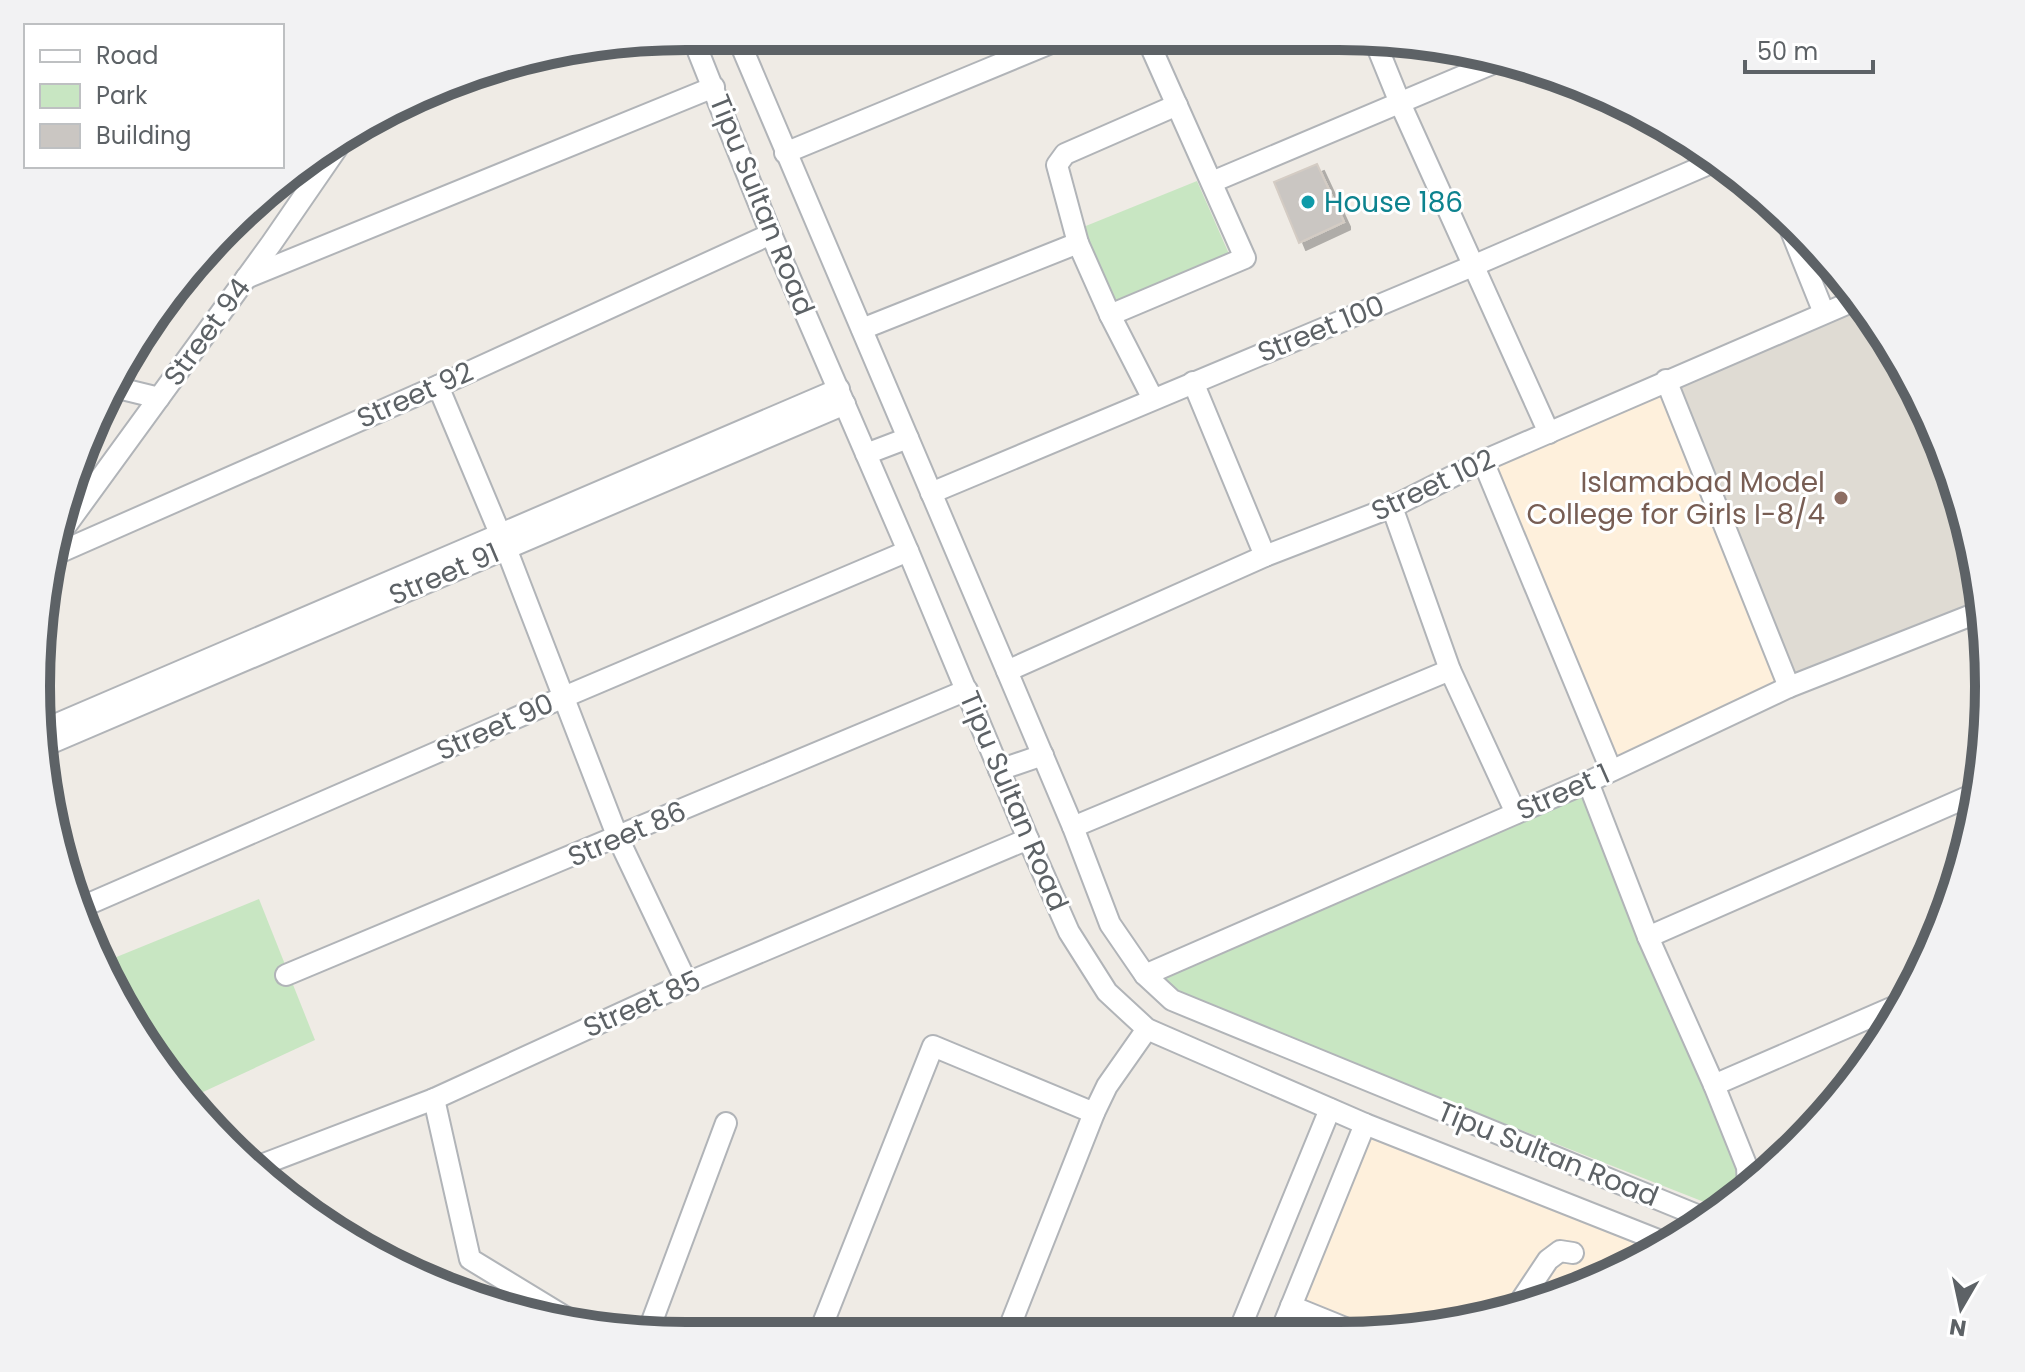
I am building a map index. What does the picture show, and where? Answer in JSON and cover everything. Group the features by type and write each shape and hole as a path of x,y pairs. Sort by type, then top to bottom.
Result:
{"street":[{"name":"Tipu Sultan Road","path":"698,50 771,234 1028,839 1069,932 1107,992 1147,1029 1365,1124 1654,1238"},
{"name":"Tipu Sultan Road","path":"743,50 1043,755 1110,924 1145,975 1172,1000 1694,1214"},
{"path":"785,153 1034,50"},
{"path":"1110,315 1245,258 1152,50"},
{"path":"1379,51 1549,433"},
{"path":"1212,182 1484,67"},
{"path":"246,278 714,87"},
{"path":"1153,399 1078,243 1057,165 1065,154 1177,105"},
{"name":"Street 100","path":"931,493 1704,166"},
{"name":"Street 94","path":"75,512 246,278 313,171"},
{"name":"Street 92","path":"65,550 438,386 771,234"},
{"path":"862,329 1078,243"},
{"path":"1796,244 1824,313"},
{"name":"Street 102","path":"1007,671 1265,556 1392,507 1483,461 1847,303"},
{"path":"1666,380 1789,687"},
{"path":"1193,382 1265,556"},
{"path":"438,386 503,541 618,838 687,983"},
{"path":"124,389 159,398"},
{"name":"Street 91","path":"52,742 503,541 842,396"},
{"path":"866,454 908,438"},
{"path":"1483,461 1611,770"},
{"path":"1392,507 1450,670 1516,813"},
{"path":"51,727 503,541"},
{"name":"Street 90","path":"89,904 908,551"},
{"name":"Street 1","path":"1145,975 1588,782 1789,687 1971,615"},
{"path":"1073,827 1450,670"},
{"name":"Street 86","path":"286,975 967,690"},
{"path":"999,770 1043,755"},
{"path":"1588,782 1648,937 1714,1085 1747,1173"},
{"path":"1648,937 1965,798"},
{"name":"Street 85","path":"266,1163 434,1099 687,983 1028,839"},
{"path":"1714,1085 1886,1010"},
{"path":"1012,1322 1094,1113 1107,1086 1147,1029"},
{"path":"824,1322 933,1046 1094,1113"},
{"path":"434,1099 470,1259 536,1304"},
{"path":"1243,1322 1330,1109"},
{"path":"652,1321 726,1123"},
{"path":"1285,1322 1365,1124"},
{"path":"1592,1212 1606,1178"},
{"path":"1526,1293 1548,1260 1560,1251 1573,1253"},
{"path":"1291,1306 1330,1322"}],"shaded area":[{"name":"Islamabad Model College for Girls I-8/4","path":"1851,309 1890,368 1927,443 1953,521 1970,607 1795,674 1677,385"},
{"path":"1664,386 1782,684 1611,760 1480,464"},
{"path":"1365,1124 1654,1238 1582,1274 1463,1310 1381,1321 1285,1322"}],"green space":[{"path":"1197,181 1233,263 1103,316 1066,234"},
{"path":"1583,790 1741,1172 1740,1179 1708,1204 1179,996 1155,977"},
{"path":"259,899 315,1040 199,1094 135,1004 114,958"}],"building":[{"name":"House 186","path":"1317,164 1344,222 1299,243 1274,182"}],"place":[{"name":"House 186","path":"1308,202"},
{"name":"Islamabad Model College for Girls I-8/4","path":"1841,498"}]}
